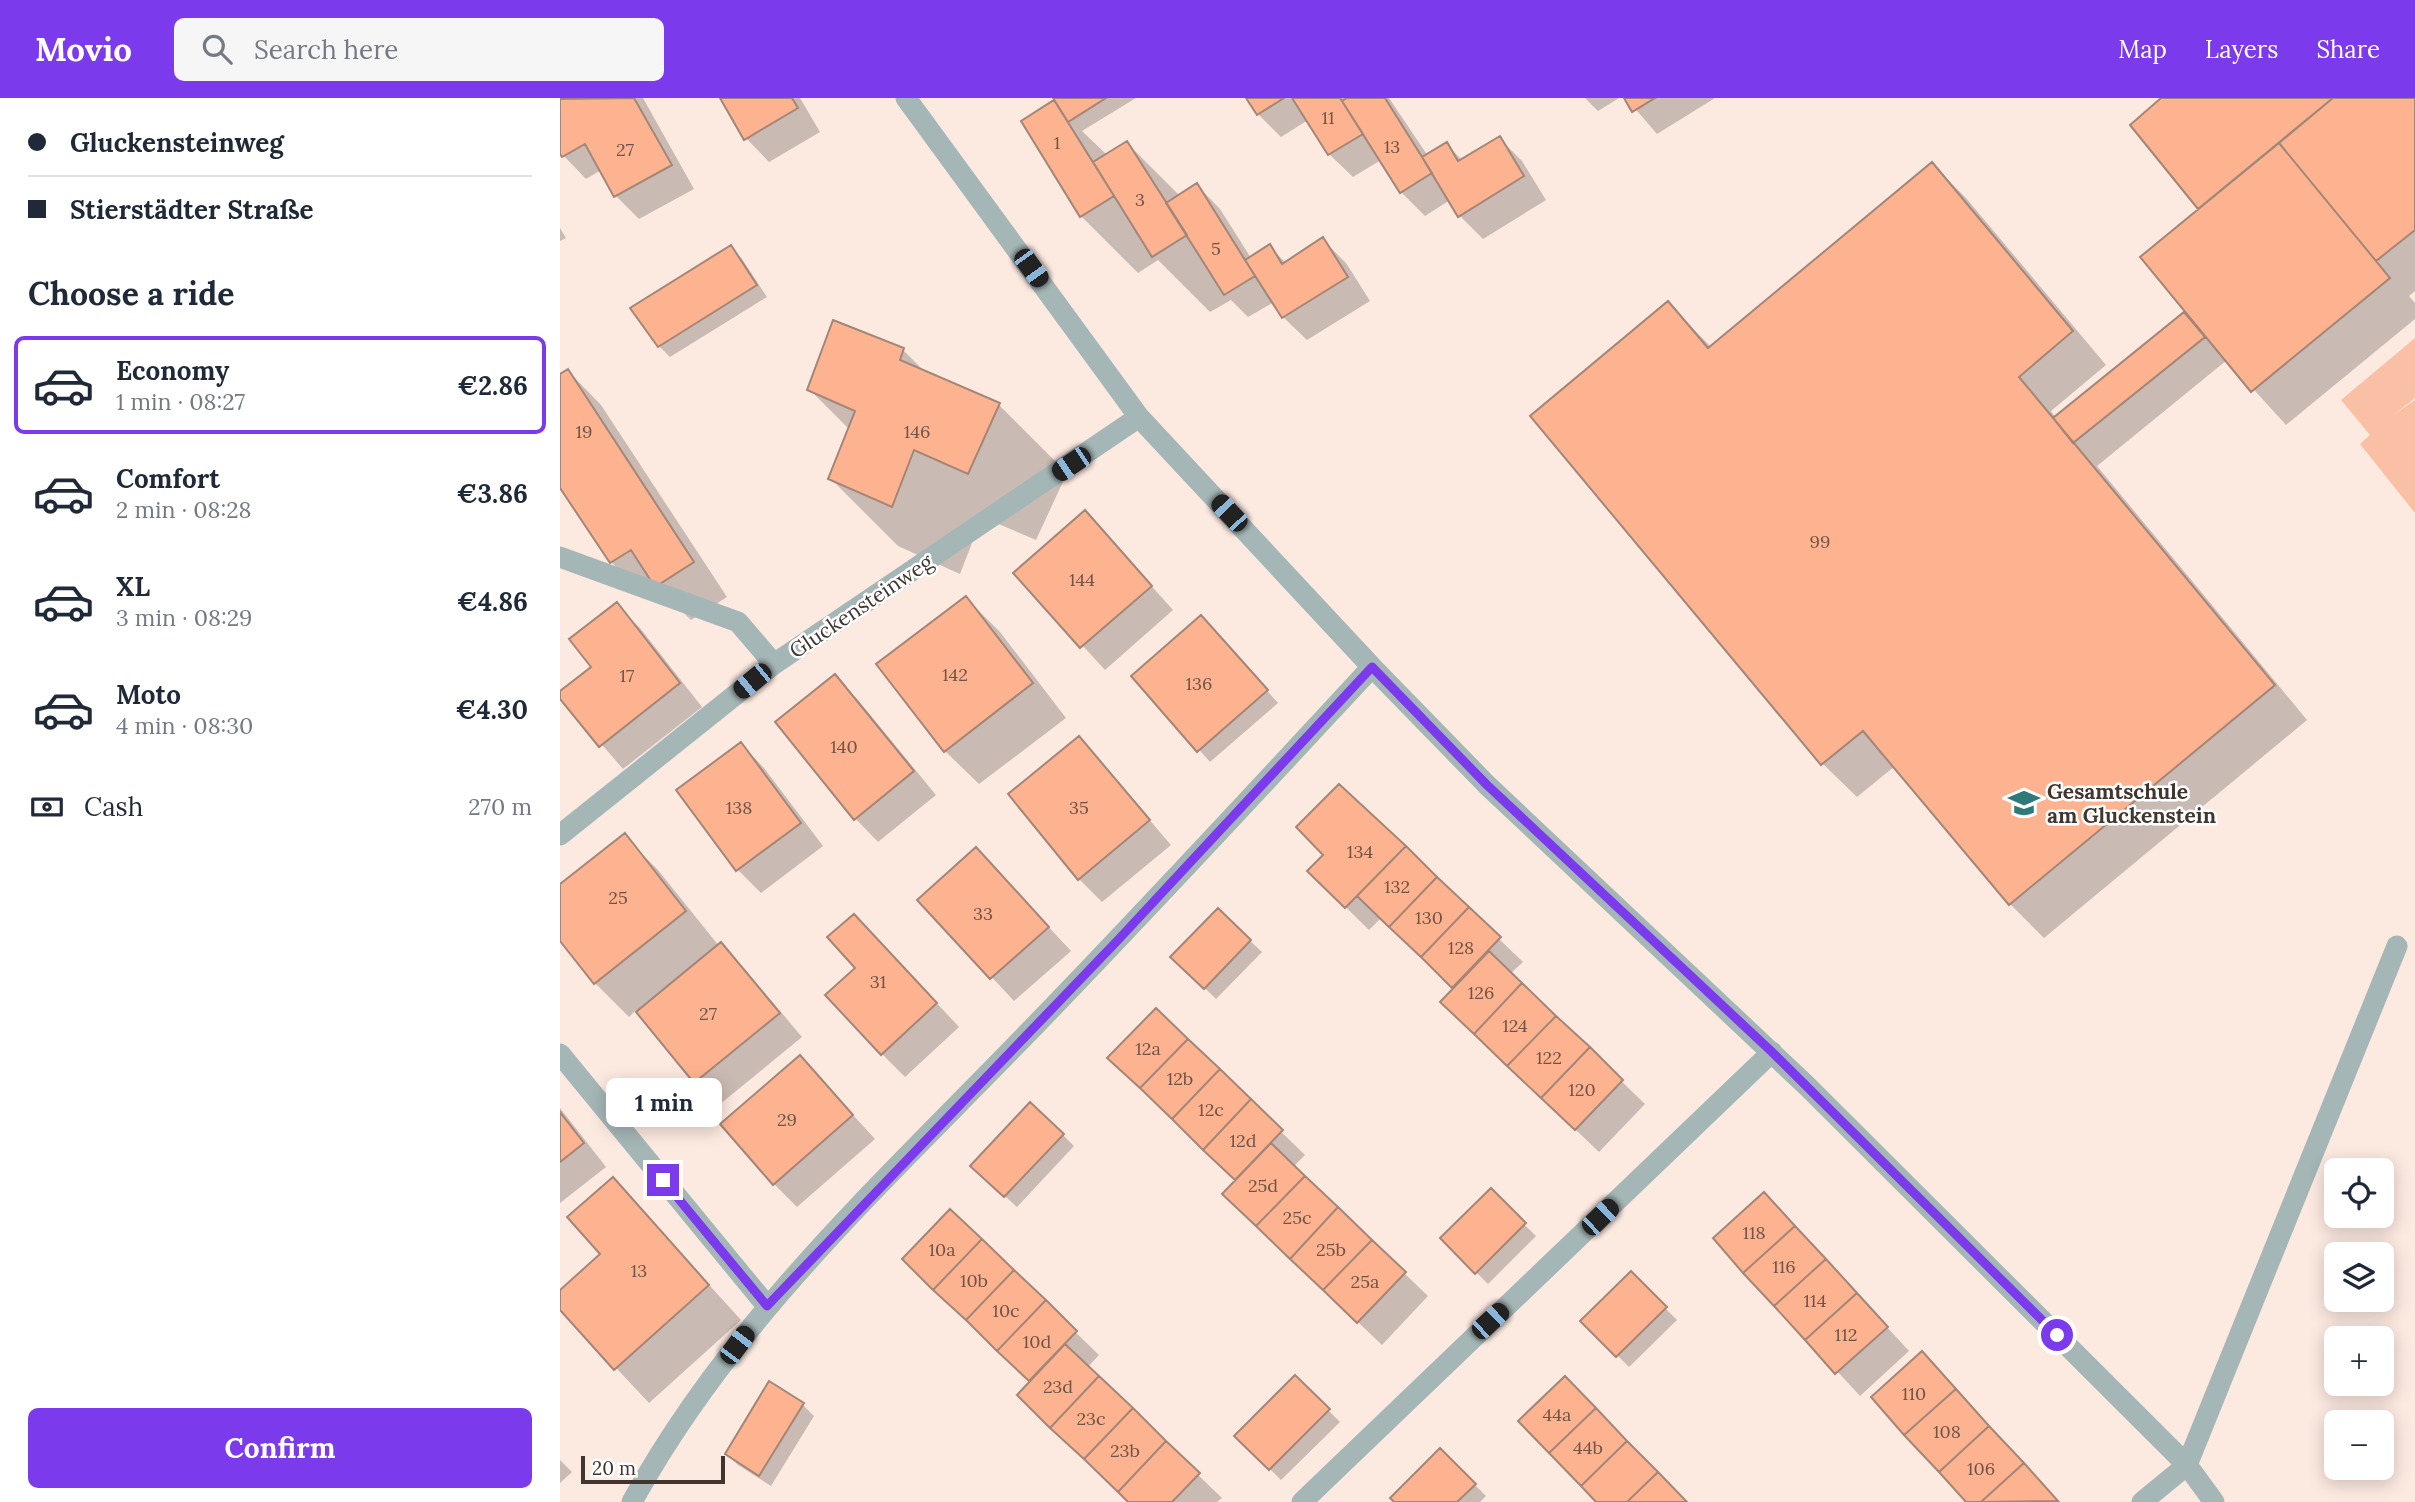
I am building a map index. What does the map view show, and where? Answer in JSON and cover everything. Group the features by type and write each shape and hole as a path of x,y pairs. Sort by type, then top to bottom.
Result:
{"street":[{"path":"906,98 1139,417 1372,667 1487,785 1772,1052 2187,1465 2214,1502"},
{"name":"Gluckensteinweg","path":"560,835 774,664 1139,417"},
{"path":"560,556 738,622 774,664"},
{"path":"632,1502 664,1443 767,1306 1118,940 1372,667"},
{"path":"2142,1502 2187,1465 2397,946"},
{"path":"1302,1502 1772,1052"},
{"path":"560,1054 767,1306"}],"shaded area":[{"path":"2415,338 2415,398 2395,414 2415,400 2415,513 2360,444 2370,435 2341,400"}],"building":[{"path":"634,98 672,165 614,197 585,144 562,157 560,154 560,99"},
{"path":"720,98 792,98 798,108 744,140"},
{"path":"1053,98 1106,98 1068,122"},
{"path":"1246,98 1284,98 1257,115"},
{"path":"1292,98 1340,98 1363,134 1328,155"},
{"path":"1347,98 1385,98 1432,173 1400,193 1342,101"},
{"path":"1624,98 1655,98 1632,112"},
{"path":"2161,98 2333,98 2198,209 2130,125"},
{"path":"2333,98 2415,98 2415,230 2376,261 2279,143"},
{"path":"1054,100 1114,196 1080,217 1021,121"},
{"path":"1500,136 1524,176 1458,217 1422,157 1447,142 1458,161"},
{"path":"1127,141 1187,235 1152,257 1093,162"},
{"path":"2279,143 2390,278 2251,392 2140,257"},
{"path":"1932,162 2073,331 2019,377 2275,685 2009,905 1863,731 1821,765 1530,416 1668,301 1708,348"},
{"path":"1197,183 1255,276 1224,295 1166,203"},
{"path":"1323,237 1348,277 1282,318 1245,260 1270,244 1282,264"},
{"path":"731,245 757,285 658,347 630,308"},
{"path":"2184,312 2205,337 2073,443 2053,418"},
{"path":"833,320 904,348 900,360 1000,403 968,474 914,450 892,507 828,479 855,411 807,390"},
{"path":"568,369 694,562 655,587 631,550 610,563 560,488 560,374"},
{"path":"1085,510 1152,586 1080,648 1013,573"},
{"path":"966,596 1033,683 944,752 876,664"},
{"path":"617,602 680,683 599,747 560,699 560,691 591,667 569,639"},
{"path":"1201,615 1268,690 1197,752 1131,676"},
{"path":"835,674 914,771 854,820 775,722"},
{"path":"1079,736 1150,820 1078,880 1008,794"},
{"path":"741,742 801,823 736,871 676,790"},
{"path":"1339,784 1406,846 1345,908 1307,871 1323,855 1296,827"},
{"path":"625,833 686,911 594,984 560,941 560,884"},
{"path":"1406,846 1437,877 1389,927 1357,896"},
{"path":"976,847 1049,927 990,979 917,900"},
{"path":"1437,877 1469,907 1421,957 1389,927"},
{"path":"1469,907 1501,937 1452,988 1421,957"},
{"path":"1218,908 1251,940 1204,989 1170,957"},
{"path":"854,914 937,1003 881,1055 825,995 855,968 827,937"},
{"path":"721,942 780,1013 694,1083 636,1012"},
{"path":"1489,951 1522,983 1474,1034 1440,1002"},
{"path":"1522,983 1556,1016 1507,1066 1474,1034"},
{"path":"1156,1008 1188,1039 1140,1088 1107,1058"},
{"path":"1556,1016 1590,1047 1541,1098 1507,1066"},
{"path":"1188,1039 1220,1069 1172,1119 1140,1088"},
{"path":"1590,1047 1623,1080 1575,1130 1541,1098"},
{"path":"800,1055 853,1115 773,1185 720,1124"},
{"path":"1220,1069 1251,1099 1203,1150 1172,1119"},
{"path":"1251,1099 1283,1130 1235,1180 1203,1150"},
{"path":"1030,1102 1064,1134 1004,1197 970,1166"},
{"path":"560,1112 584,1143 560,1162"},
{"path":"1271,1143 1305,1176 1256,1226 1222,1194"},
{"path":"1305,1176 1338,1207 1290,1259 1256,1226"},
{"path":"613,1177 709,1285 614,1370 560,1310 560,1290 600,1254 567,1217"},
{"path":"1491,1188 1526,1223 1475,1274 1440,1238"},
{"path":"1764,1192 1795,1226 1743,1273 1713,1238"},
{"path":"1338,1207 1372,1240 1323,1290 1290,1259"},
{"path":"950,1209 982,1239 933,1290 902,1259"},
{"path":"1795,1226 1826,1259 1774,1306 1743,1273"},
{"path":"982,1239 1014,1270 966,1320 933,1290"},
{"path":"1372,1240 1406,1272 1357,1323 1323,1290"},
{"path":"1826,1259 1857,1293 1805,1340 1774,1306"},
{"path":"1014,1270 1046,1300 997,1351 966,1320"},
{"path":"1631,1271 1667,1307 1616,1357 1580,1321"},
{"path":"1857,1293 1888,1327 1835,1374 1805,1340"},
{"path":"1046,1300 1077,1331 1029,1381 997,1351"},
{"path":"1065,1344 1099,1376 1050,1428 1017,1395"},
{"path":"1922,1351 1956,1389 1904,1435 1871,1397"},
{"path":"1295,1375 1330,1409 1269,1470 1234,1436"},
{"path":"1099,1376 1133,1408 1084,1459 1050,1428"},
{"path":"1565,1376 1596,1408 1549,1453 1518,1421"},
{"path":"769,1381 804,1403 759,1476 725,1454"},
{"path":"1956,1389 1989,1426 1939,1472 1904,1435"},
{"path":"1133,1408 1166,1441 1118,1492 1084,1459"},
{"path":"1596,1408 1627,1441 1581,1486 1549,1453"},
{"path":"1989,1426 2024,1463 1981,1502 1966,1502 1939,1472"},
{"path":"1166,1441 1200,1473 1172,1502 1128,1502 1118,1492"},
{"path":"1627,1441 1658,1472 1627,1502 1596,1502 1581,1486"},
{"path":"1440,1448 1476,1484 1457,1502 1394,1502 1390,1498"},
{"path":"2024,1463 2058,1501 1981,1502"},
{"path":"1658,1472 1687,1502 1627,1502"}],"place":[{"name":"Gesamtschule am Gluckenstein","path":"2024,803"}],"route":[{"path":"663,1180 767,1306 925,1138 1118,940 1372,667 1487,785 1772,1052 2057,1335"}]}
